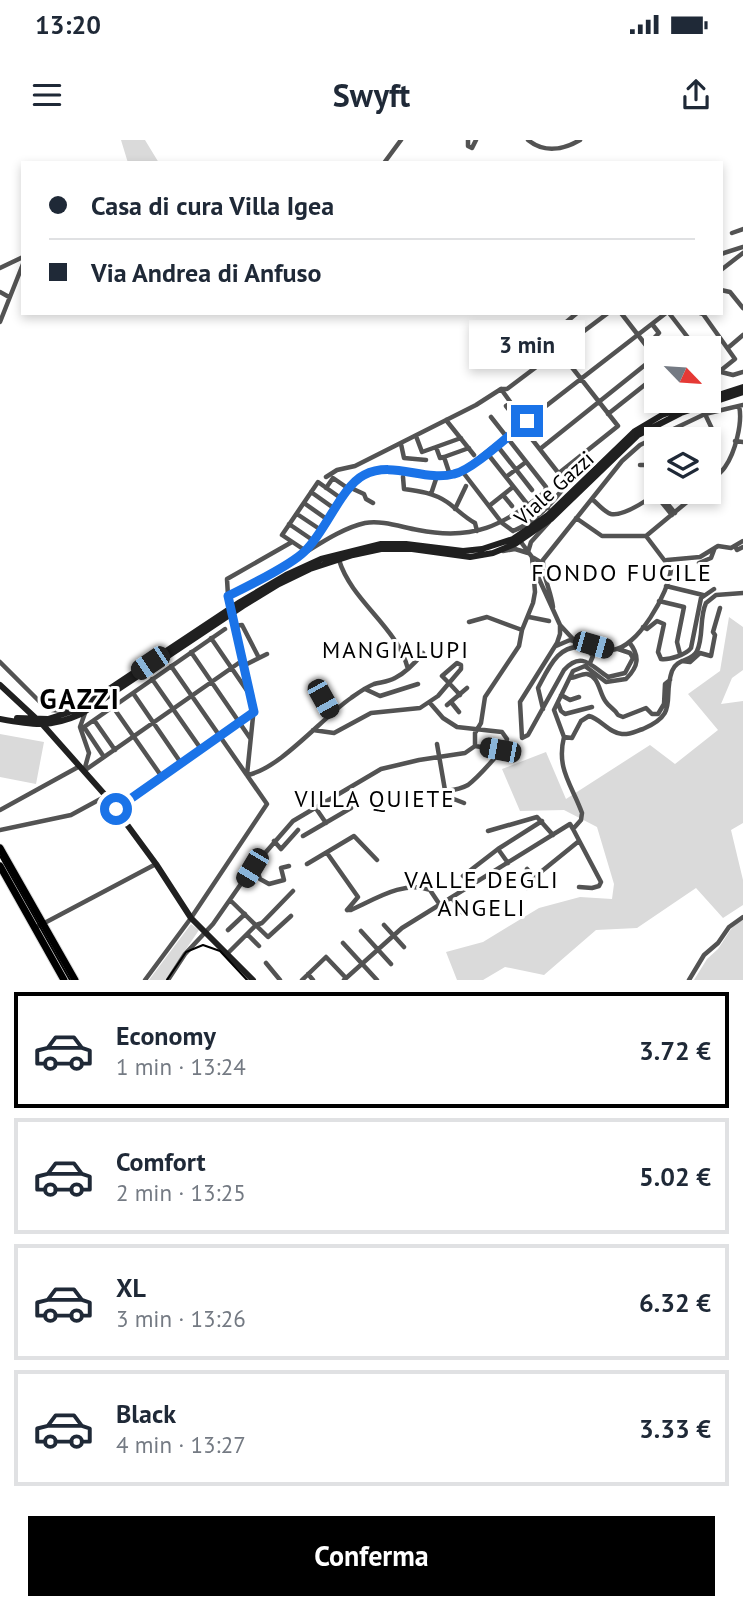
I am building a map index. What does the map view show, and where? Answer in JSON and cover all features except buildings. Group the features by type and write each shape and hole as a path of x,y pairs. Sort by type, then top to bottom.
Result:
{"main road":[{"name":"Viale Gazzi","path":"721,395 743,390"},
{"name":"Viale Gazzi","path":"0,717 42,722 63,721 286,575 321,559 352,550 395,543 444,549 482,549 551,519 638,435 681,413 743,390"},
{"name":"Viale Gazzi","path":"231,612 288,579 339,559 388,548 463,557 499,551 515,534 528,531 548,515 635,431 668,413"},
{"path":"0,685 42,722 106,796 156,864 191,918 253,980"},
{"path":"0,848 75,980"},
{"path":"0,866 64,980"}],"street":[{"path":"385,161 401,140"},
{"path":"468,140 468,146 472,148 476,140"},
{"path":"528,140 541,148 556,149 580,140"},
{"path":"732,233 743,229"},
{"path":"723,253 743,247"},
{"path":"723,269 742,255"},
{"path":"0,268 21,258"},
{"path":"0,321 21,269"},
{"path":"723,290 730,292 743,308"},
{"path":"0,292 9,297"},
{"path":"559,473 618,426 558,351 558,329 575,315"},
{"path":"326,477 401,444 501,389 507,389 605,315"},
{"path":"623,315 644,343"},
{"path":"307,550 360,477 370,472 389,469 437,476 461,471 664,315"},
{"path":"669,315 686,336"},
{"path":"704,315 736,359 721,370"},
{"path":"652,324 659,333 656,336"},
{"path":"729,347 743,335"},
{"path":"540,449 644,366"},
{"path":"721,371 735,375 743,372"},
{"path":"608,414 644,386"},
{"path":"444,549 481,547 505,540 548,508 567,484 506,406 510,402 501,389"},
{"path":"676,427 705,414 741,405 742,416 735,443 726,466 721,471"},
{"path":"705,414 711,427"},
{"path":"228,596 307,550 351,528 373,522 440,534 465,534 502,523 540,496 546,487 491,417"},
{"path":"446,420 474,455"},
{"path":"416,436 422,452 461,438"},
{"path":"735,443 743,442"},
{"path":"401,444 404,458 426,460"},
{"path":"536,564 627,457 644,444"},
{"path":"436,447 440,458 469,448"},
{"path":"499,448 532,490"},
{"path":"486,453 528,505"},
{"path":"444,457 450,475"},
{"path":"365,461 370,472"},
{"path":"506,477 526,462"},
{"path":"461,471 502,523 515,534 536,564 551,592 560,625 566,634 577,641"},
{"path":"432,494 437,476"},
{"path":"403,477 404,489 432,494 446,501 475,523 477,531"},
{"path":"326,488 333,478 364,494 366,499 373,503"},
{"path":"307,550 282,536 289,524 318,482 342,499"},
{"path":"455,509 466,486"},
{"path":"489,506 513,487"},
{"path":"311,492 335,509"},
{"path":"503,495 512,506"},
{"path":"540,496 548,508"},
{"path":"592,499 613,514 644,501"},
{"path":"304,503 328,520"},
{"path":"665,504 673,514"},
{"path":"576,518 602,536 646,536 685,504"},
{"path":"297,514 321,530"},
{"path":"475,746 475,733 485,697 519,646 522,630 529,617 534,598 536,564 531,542 551,519"},
{"path":"289,524 314,541"},
{"path":"618,649 629,642 652,616 671,569 646,536"},
{"path":"735,547 743,541"},
{"path":"247,775 254,712 231,612 227,579 292,542"},
{"path":"666,560 699,557 720,546 735,547 737,550 743,547"},
{"path":"499,551 515,549 536,564"},
{"path":"699,564 710,558 714,549"},
{"path":"339,559 348,581 391,634 408,670"},
{"path":"666,586 703,595"},
{"path":"564,737 572,738 581,720 589,716 614,732 623,734 656,723 668,708 673,668 691,648 697,609 703,595 713,589"},
{"path":"643,627 646,629 659,621 664,624 658,654 661,659 694,656 702,613 708,600 716,595 743,593"},
{"path":"659,601 684,607 677,642 681,657 690,662 700,653 711,656 715,635 713,632 720,608"},
{"path":"469,622 487,617 522,630"},
{"path":"529,617 549,621"},
{"path":"234,626 242,625 259,658"},
{"path":"553,649 564,641 577,641 618,649 630,653 633,658 623,674 608,677 590,663 576,661 566,667 528,735 522,738 520,702 553,649 559,637 560,625"},
{"path":"104,757 84,727 225,628"},
{"path":"211,638 252,698"},
{"path":"573,829 579,823 582,813 561,763 564,737 554,713 557,702 573,671 583,666 590,668 606,681 627,678 638,659 629,642"},
{"path":"244,647 251,643"},
{"path":"544,709 538,688 561,652 571,647 584,648 593,656 590,663"},
{"path":"191,652 251,739"},
{"path":"247,775 270,765 365,689 393,679 408,670 423,653"},
{"path":"0,810 104,757 232,668 267,654"},
{"path":"0,663 44,706 57,711 83,710 80,727 89,753 82,769"},
{"path":"313,730 334,733 371,713 416,709 429,703 441,694 448,682 461,670 461,665 455,663 442,676 448,682 460,695"},
{"path":"145,980 191,918 267,804 171,666"},
{"path":"569,678 589,675 600,685 606,702 618,715 624,717 646,708 652,714 658,714 664,704 665,684 670,680"},
{"path":"152,679 201,749"},
{"path":"315,684 332,714"},
{"path":"365,689 380,696 418,684"},
{"path":"459,712 449,704 467,688"},
{"path":"133,693 181,763"},
{"path":"561,695 570,700 579,696"},
{"path":"557,702 564,713 592,707"},
{"path":"429,703 457,727 505,733 507,742 499,755 469,783 456,790 446,791"},
{"path":"42,722 44,706"},
{"path":"113,707 162,777"},
{"path":"116,809 254,712"},
{"path":"94,720 115,750"},
{"path":"437,744 446,796 464,803"},
{"path":"168,980 255,864 293,821 381,769 464,754 475,746 500,750"},
{"path":"0,830 71,815 106,796"},
{"path":"315,807 326,823"},
{"path":"303,836 351,808"},
{"path":"488,831 537,817 553,835"},
{"path":"463,876 498,849 542,821"},
{"path":"302,980 326,957 346,979 393,935 570,824 601,882 599,886 592,888 579,887"},
{"path":"274,841 281,849 298,830"},
{"path":"307,864 354,836 377,860"},
{"path":"527,887 579,841"},
{"path":"498,849 508,863"},
{"path":"327,853 358,897 347,910 394,891 418,887 430,890 440,905"},
{"path":"35,928 156,864"},
{"path":"255,864 260,880 269,884 284,880 281,867 289,866"},
{"path":"527,869 535,879"},
{"path":"228,953 293,891"},
{"path":"452,898 462,912"},
{"path":"230,900 268,937 291,916"},
{"path":"228,930 245,914"},
{"path":"689,980 704,955 743,917"},
{"path":"384,925 404,947"},
{"path":"361,931 391,964"},
{"path":"247,934 259,946"},
{"path":"343,943 377,980"},
{"path":"265,962 280,980"},
{"path":"308,974 313,980"}],"shaded area":[{"path":"121,140 145,140 158,161 127,161"},
{"path":"729,617 743,627 743,670 732,678 721,704 743,701 743,823 731,830 743,880 743,905 723,918 696,888 637,928 596,930 544,975 505,967 483,980 457,980 446,952 483,942 539,908 580,897 612,899 614,884 597,827 564,810 520,811 502,769 546,752 566,799 650,745 675,764 718,730 688,694 720,671"},
{"path":"0,734 44,742 36,784 0,777"},
{"path":"743,919 743,980 694,980 733,926"},
{"path":"191,924 199,930 165,980 149,980"}],"tram line":[{"path":"0,856 70,980"},
{"path":"167,980 186,952 203,945 220,951 247,980"}],"district":[{"name":"FONDO FUCILE","path":"622,572"},
{"name":"MANGIALUPI","path":"396,649"},
{"name":"GAZZI","path":"80,698"},
{"name":"VILLA QUIETE","path":"375,798"},
{"name":"VALLE DEGLI ANGELI","path":"482,893"}],"route":[{"path":"116,809 254,712 228,596 306,551 349,489 364,475 384,469 435,476 454,474 468,467 527,421"}]}
